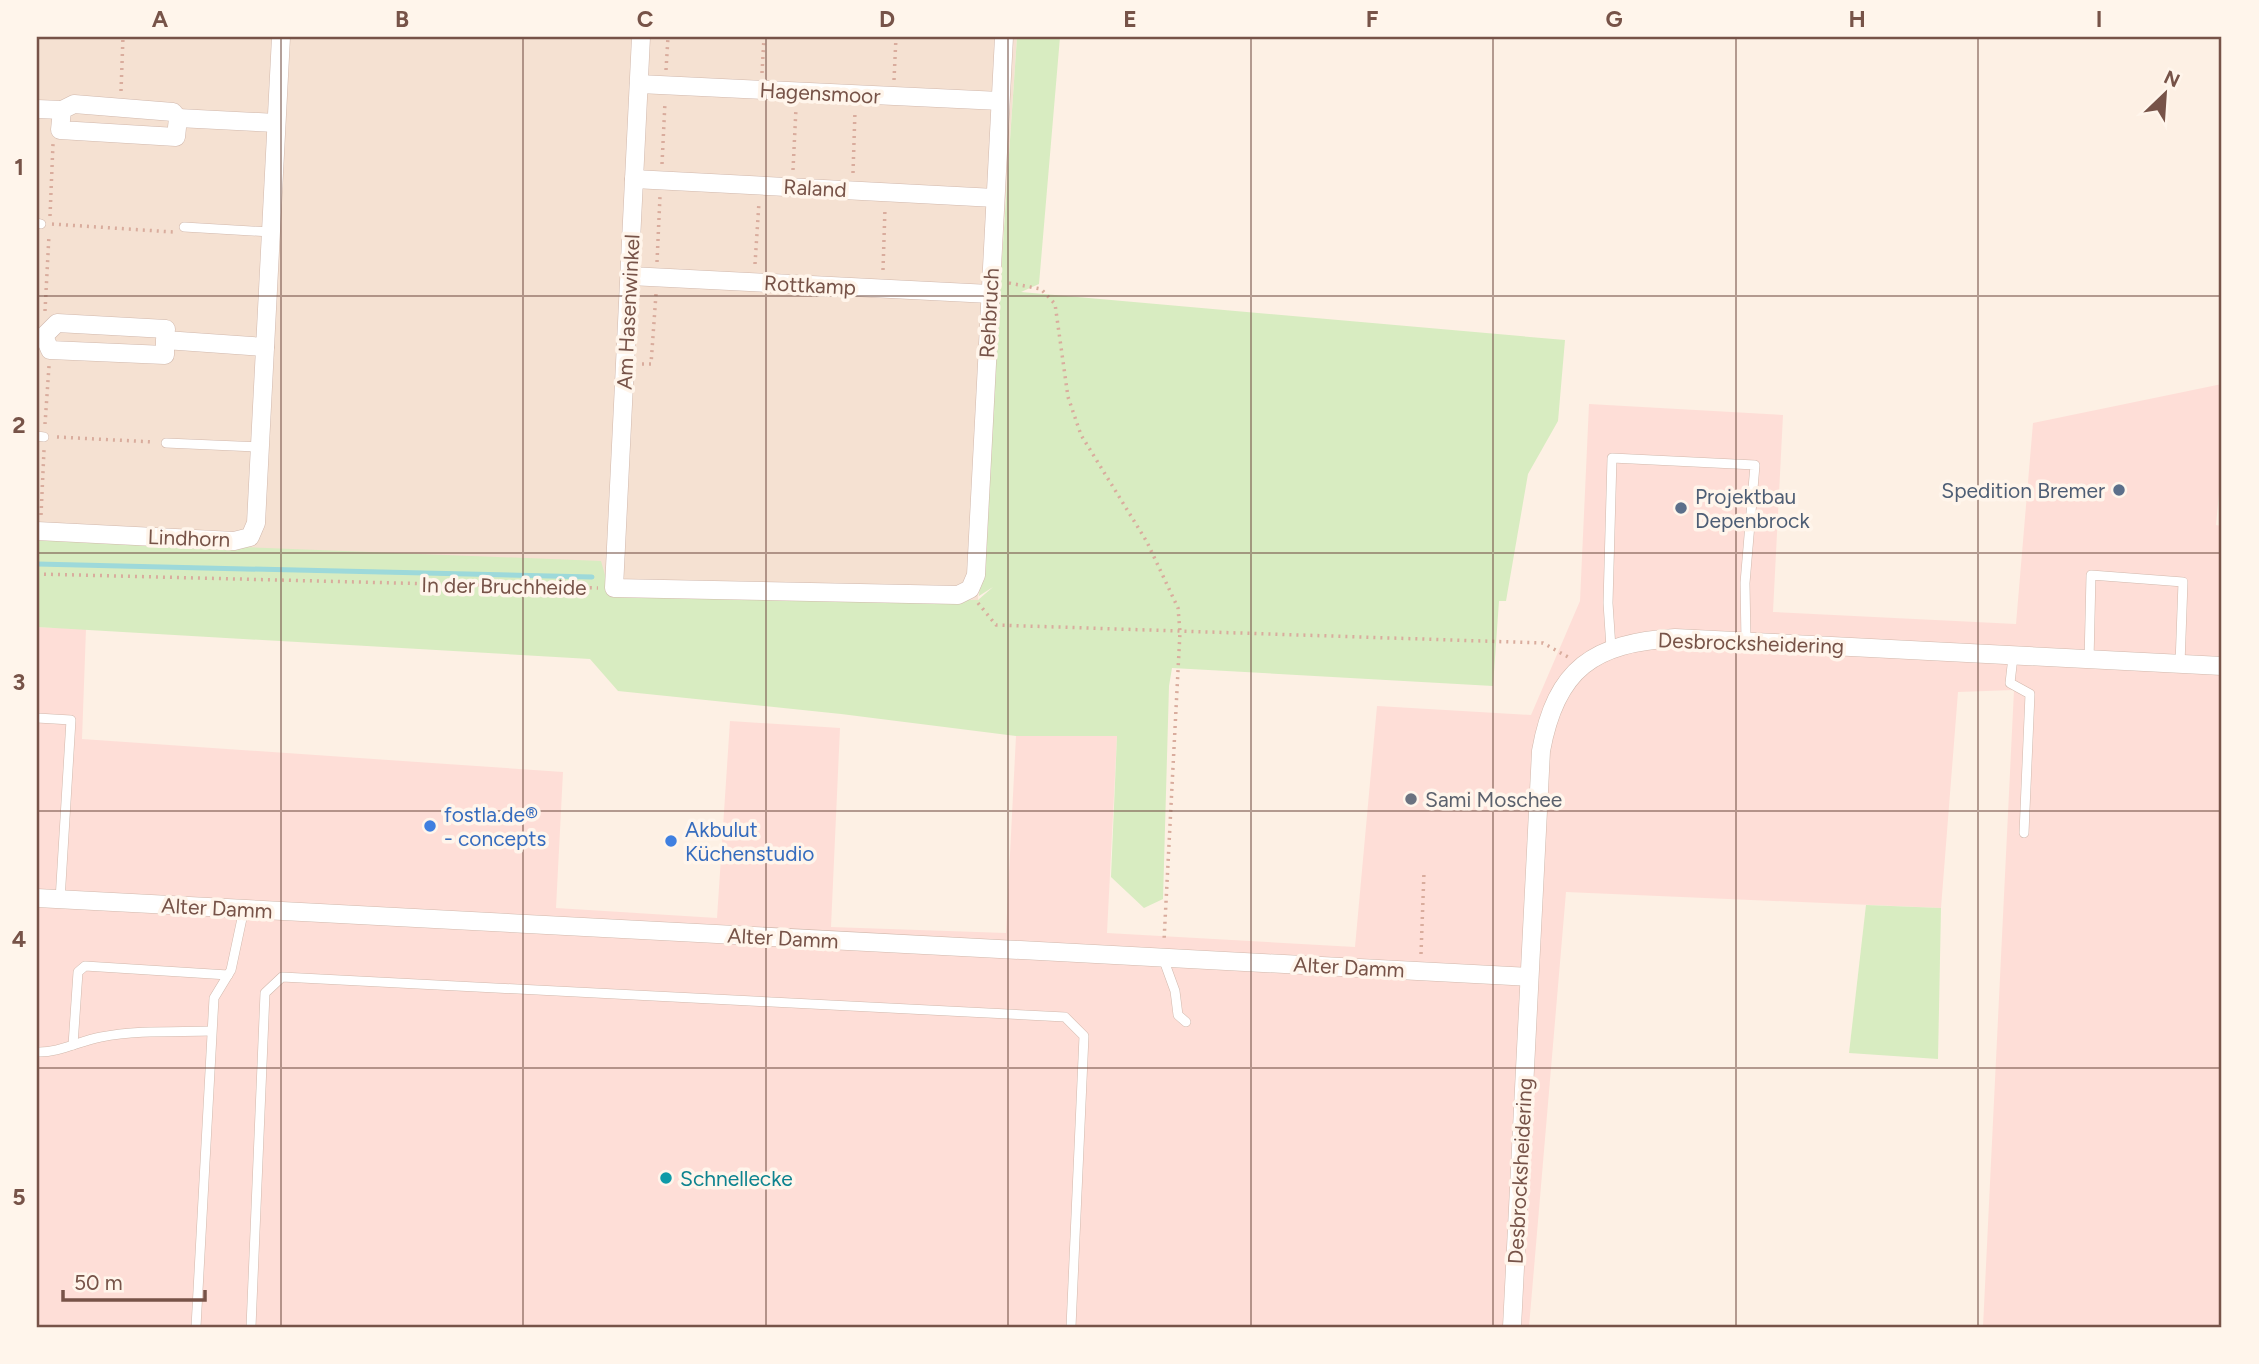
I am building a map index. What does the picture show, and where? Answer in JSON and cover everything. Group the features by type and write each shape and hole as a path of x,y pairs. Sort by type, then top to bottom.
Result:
{"street":[{"name":"Lindhorn","path":"37,531 234,541 250,537 256,523 281,37"},
{"name":"Am Hasenwinkel","path":"614,588 641,37"},
{"name":"Rehbruch","path":"970,589 976,575 1004,37"},
{"name":"Hagensmoor","path":"639,84 1000,102"},
{"path":"37,109 62,110 74,104 173,112 178,118 176,137 60,130 62,110"},
{"path":"178,118 276,123"},
{"name":"Raland","path":"634,179 995,198"},
{"name":"Rottkamp","path":"630,276 882,289 990,287"},
{"path":"57,323 166,330 165,340 165,355 50,350 41,335 57,323"},
{"path":"165,340 265,347"},
{"name":"In der Bruchheide","path":"614,588 958,596 970,589"},
{"name":"Desbrocksheidering","path":"1512,1327 1541,751 1546,725 1555,702 1581,664 1611,648 1640,640 1675,638 2222,666"},
{"name":"Alter Damm","path":"37,898 1530,977"}],"lane":[{"path":"184,227 271,232"},
{"path":"166,443 259,447"},
{"path":"1611,648 1608,603 1612,458 1755,465 1745,583 1746,641"},
{"path":"2089,661 2091,575 2183,582 2180,665"},
{"path":"2013,657 2010,683 2030,694 2024,833"},
{"path":"37,718 71,720 60,900"},
{"path":"196,1327 214,998 231,970 244,909"},
{"path":"1163,957 1175,991 1178,1015 1186,1022"},
{"path":"73,1045 78,972 85,965 228,975"},
{"path":"251,1327 265,993 282,976 1065,1017 1084,1035 1070,1327"},
{"path":"37,1052 47,1053 101,1037 211,1031"}],"path":[{"path":"120,108 123,37"},
{"path":"625,364 651,364 668,37"},
{"path":"761,90 764,37"},
{"path":"893,96 896,37"},
{"path":"792,187 796,91"},
{"path":"853,191 855,94"},
{"path":"754,283 760,186"},
{"path":"882,289 885,192"},
{"path":"42,224 178,232 182,232 184,227"},
{"path":"990,287 1041,289 1055,304 1068,397 1081,435 1147,542 1178,608 1180,632 1163,957"},
{"path":"40,437 166,443"},
{"name":"In der Bruchheide","path":"37,574 614,588"},
{"path":"970,589 981,608 996,625 1543,643 1581,664"},
{"path":"1420,971 1424,872"}],"shaded area":[{"path":"37,37 1017,37 978,600 611,596 37,544"},
{"path":"2222,384 2222,461 2216,525 2222,526 2222,1327 1983,1327 2014,690 1958,692 1941,908 1566,892 1529,1327 37,1327 37,627 86,629 82,739 563,772 556,908 717,918 730,721 840,728 831,927 1006,933 1016,736 1117,736 1107,933 1355,947 1377,706 1531,715 1580,601 1589,404 1783,415 1773,612 2016,624 2033,423"}],"green space":[{"path":"1017,37 1060,37 1039,284 1021,292 1565,340 1558,421 1528,474 1506,601 1499,601 1493,686 1172,668 1169,686 1163,899 1144,908 1111,877 1117,736 1016,736 841,714 618,691 590,659 37,627 37,539 601,561 611,596 978,600 993,587 979,596"},
{"path":"1866,905 1941,908 1938,1059 1849,1053"}],"waterway":[{"path":"37,564 592,577"}],"place":[{"name":"Spedition Bremer","path":"2119,490"},
{"name":"Projektbau Depenbrock","path":"1681,508"},
{"name":"Sami Moschee","path":"1411,799"},
{"name":"fostla.de® - concepts","path":"430,826"},
{"name":"Akbulut Küchenstudio","path":"671,841"},
{"name":"Schnellecke","path":"666,1178"}]}
